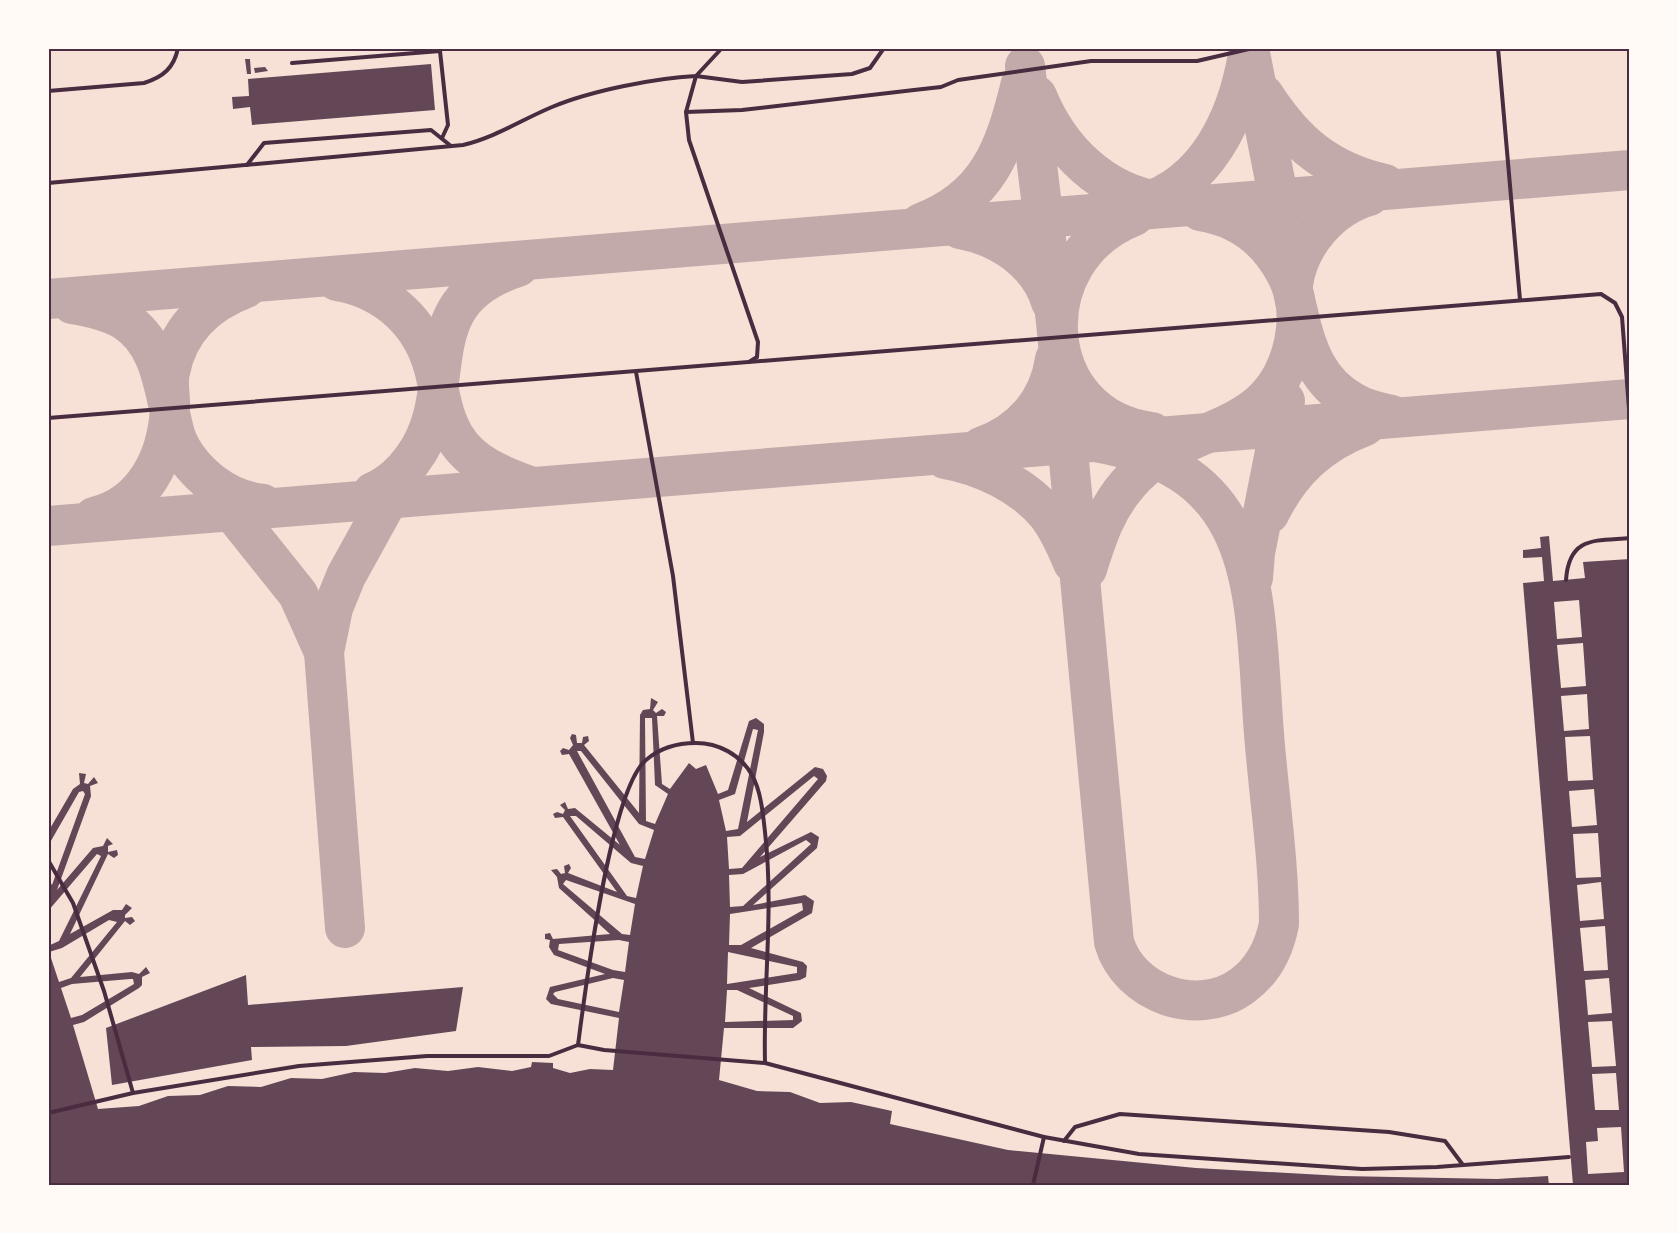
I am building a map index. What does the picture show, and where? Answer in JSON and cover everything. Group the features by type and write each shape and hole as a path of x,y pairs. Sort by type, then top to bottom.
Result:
{"lane":[{"path":"48,91 144,83 156,79 172,68 178,48"},
{"path":"722,48 696,76 686,112 689,140 758,342 757,357 748,363"},
{"path":"48,183 452,146 491,138 553,107 610,89 696,76 742,82 852,74 870,68 881,57 884,48"},
{"path":"1498,48 1520,300"},
{"path":"686,112 742,110 941,87 958,80 1074,62 1197,61 1249,49"},
{"path":"292,63 440,51 448,125 442,138"},
{"path":"246,165 264,143 431,130 452,146"},
{"path":"48,417 1601,294 1615,303 1622,317 1630,422"},
{"path":"636,372 673,576 693,743"},
{"path":"1566,580 1567,566 1572,552 1587,542 1630,537"},
{"path":"578,1045 600,904 617,823 632,782 644,761 669,745 713,744 730,752 752,775 763,811 770,876 765,1063"},
{"path":"48,860 73,903 104,991 133,1093"},
{"path":"48,1113 133,1093 299,1066 427,1056 549,1056 578,1045 604,1050 765,1063 1044,1137 1139,1154 1362,1169 1463,1166 1569,1157"},
{"path":"1064,1141 1074,1126 1120,1114 1389,1132 1445,1141 1463,1166"},
{"path":"1033,1185 1044,1137"}],"building":[{"path":"245,59 250,59 251,74 247,74"},
{"path":"431,64 435,110 252,125 250,107 233,109 232,97 249,96 248,79"},
{"path":"265,67 268,71 255,73 254,68"},
{"path":"1549,536 1553,581 1585,578 1583,562 1630,559 1630,1185 1573,1185 1523,583 1544,581 1542,557 1523,558 1523,550 1541,548 1540,537","holes":["1579,600 1582,637 1557,639 1554,602","1583,643 1586,686 1561,688 1557,645","1587,694 1589,729 1564,731 1561,696","1590,736 1593,780 1568,781 1565,737","1594,789 1597,825 1572,827 1569,791","1598,833 1601,877 1576,878 1573,834","1601,882 1604,919 1580,921 1577,885","1605,926 1608,970 1584,971 1580,928","1609,978 1612,1013 1588,1015 1585,980","1612,1021 1616,1066 1592,1067 1588,1022","1616,1073 1619,1110 1595,1110 1592,1074","1621,1127 1624,1172 1588,1174 1586,1142 1598,1141 1597,1128"]},
{"path":"651,698 658,702 653,710 656,713 662,709 666,712 664,716 657,716 662,784 670,789 689,763 696,769 706,765 718,794 728,790 749,721 756,718 764,724 747,822 815,767 823,769 827,776 826,781 760,857 811,832 819,837 817,848 753,905 805,895 814,901 812,913 751,948 803,962 807,966 806,977 800,980 749,988 801,1013 802,1021 793,1028 724,1028 719,1080 757,1091 790,1092 820,1103 851,1102 892,1111 890,1124 1008,1150 1196,1168 1342,1176 1497,1179 1548,1176 1549,1185 48,1185 48,946 59,941 101,856 97,854 48,911 48,878 52,885 85,794 83,791 79,792 48,846 48,832 73,789 80,784 79,773 86,774 84,783 88,784 94,777 98,783 90,786 91,796 57,890 93,848 103,846 107,838 113,844 108,846 108,852 117,850 118,855 114,858 108,854 70,934 113,910 122,910 126,904 132,908 125,918 132,917 135,921 130,925 125,921 80,977 132,972 139,974 146,967 150,973 142,977 142,985 139,988 84,1022 73,1025 98,1109 139,1106 168,1096 200,1095 228,1086 261,1087 291,1078 322,1079 354,1072 385,1073 415,1068 448,1071 478,1067 512,1071 531,1067 532,1062 553,1063 553,1068 570,1073 590,1069 613,1070 619,1018 551,1004 546,999 550,987 605,974 554,955 549,947 550,940 545,939 545,934 550,933 553,939 610,934 559,888 557,877 551,870 557,869 561,874 565,873 564,866 569,864 571,868 568,873 617,892 563,817 555,818 553,814 557,812 563,814 565,810 560,805 565,802 568,809 575,808 620,845 569,754 562,755 560,751 563,748 569,750 573,745 570,738 572,734 576,735 577,743 582,743 583,737 588,736 589,741 584,745 639,813 640,715 643,710 650,709","holes":["645,718 652,718 655,785 668,794 655,824 646,821","753,729 758,730 738,829 726,831 719,800 735,794","577,751 581,751 639,824 654,830 645,859 635,857","814,776 818,779 742,868 729,869 727,837 740,836","570,816 576,816 631,863 643,866 636,898 627,896","806,840 811,844 743,906 730,907 729,875 743,874","566,880 635,904 630,935 622,934 563,884","802,903 803,910 741,945 729,945 730,914","109,920 117,922 71,978 59,982 49,952 62,948","619,940 629,942 625,972 613,970 558,950 559,944","728,952 797,967 797,973 727,984","613,978 624,980 619,1012 558,999 553,994 555,992","133,979 134,984 82,1015 71,1018 61,988 72,984","727,990 737,990 793,1016 793,1020 725,1022"]},
{"path":"246,975 248,1005 463,987 456,1031 346,1046 251,1047 252,1060 112,1085 106,1028"}],"taxiway":[{"path":"1249,48 1284,226"},
{"path":"1141,204 1164,194 1184,181 1201,165 1215,146 1236,102 1248,55"},
{"path":"1025,66 1056,322 1114,942 1122,960 1134,975 1149,987 1167,996 1186,1000 1206,1000 1224,995 1242,986 1256,974 1271,951 1279,924 1276,853 1257,632 1250,585 1238,544 1219,507 1189,478 1146,455 1088,441"},
{"path":"921,223 944,213 963,200 978,185 1000,150 1021,83"},
{"path":"1264,95 1288,127 1315,153 1346,171 1385,184"},
{"path":"1037,96 1058,134 1086,166 1121,190 1163,202"},
{"path":"48,299 1630,170"},
{"path":"1369,196 1341,209 1318,230 1309,242 1296,270 1293,291 1305,339 1322,375 1341,394 1358,405 1392,415"},
{"path":"1087,569 1108,513 1128,484 1150,463 1174,448 1246,414 1267,397 1283,374 1294,342 1297,324 1295,298 1293,289 1278,260 1260,239 1239,224 1227,218 1200,211"},
{"path":"1134,216 1098,237 1074,266 1061,300 1058,335 1066,369 1085,398 1113,420 1152,432"},
{"path":"960,229 989,238 1016,253 1037,275 1051,302"},
{"path":"373,492 390,483 404,470 427,433 435,406 443,351 450,325 462,302 484,283 518,267"},
{"path":"337,281 368,290 382,297 406,317 416,330 431,359 446,418 461,446 486,467 527,485"},
{"path":"94,517 112,511 127,502 140,490 158,461 168,427 170,372 174,357 187,330 218,301 246,288"},
{"path":"72,304 112,314 137,330 147,342 154,356 160,371 175,434 190,462 207,479 230,495 263,504"},
{"path":"981,447 1009,433 1031,414 1047,388 1055,359"},
{"path":"48,526 1630,399"},
{"path":"1253,578 1255,553 1285,401"},
{"path":"1269,514 1287,484 1308,460 1334,441 1365,426"},
{"path":"945,459 987,471 1026,494 1051,519 1073,563"},
{"path":"345,928 324,652 333,608 346,576 399,480"},
{"path":"218,494 298,594 324,652"}]}
